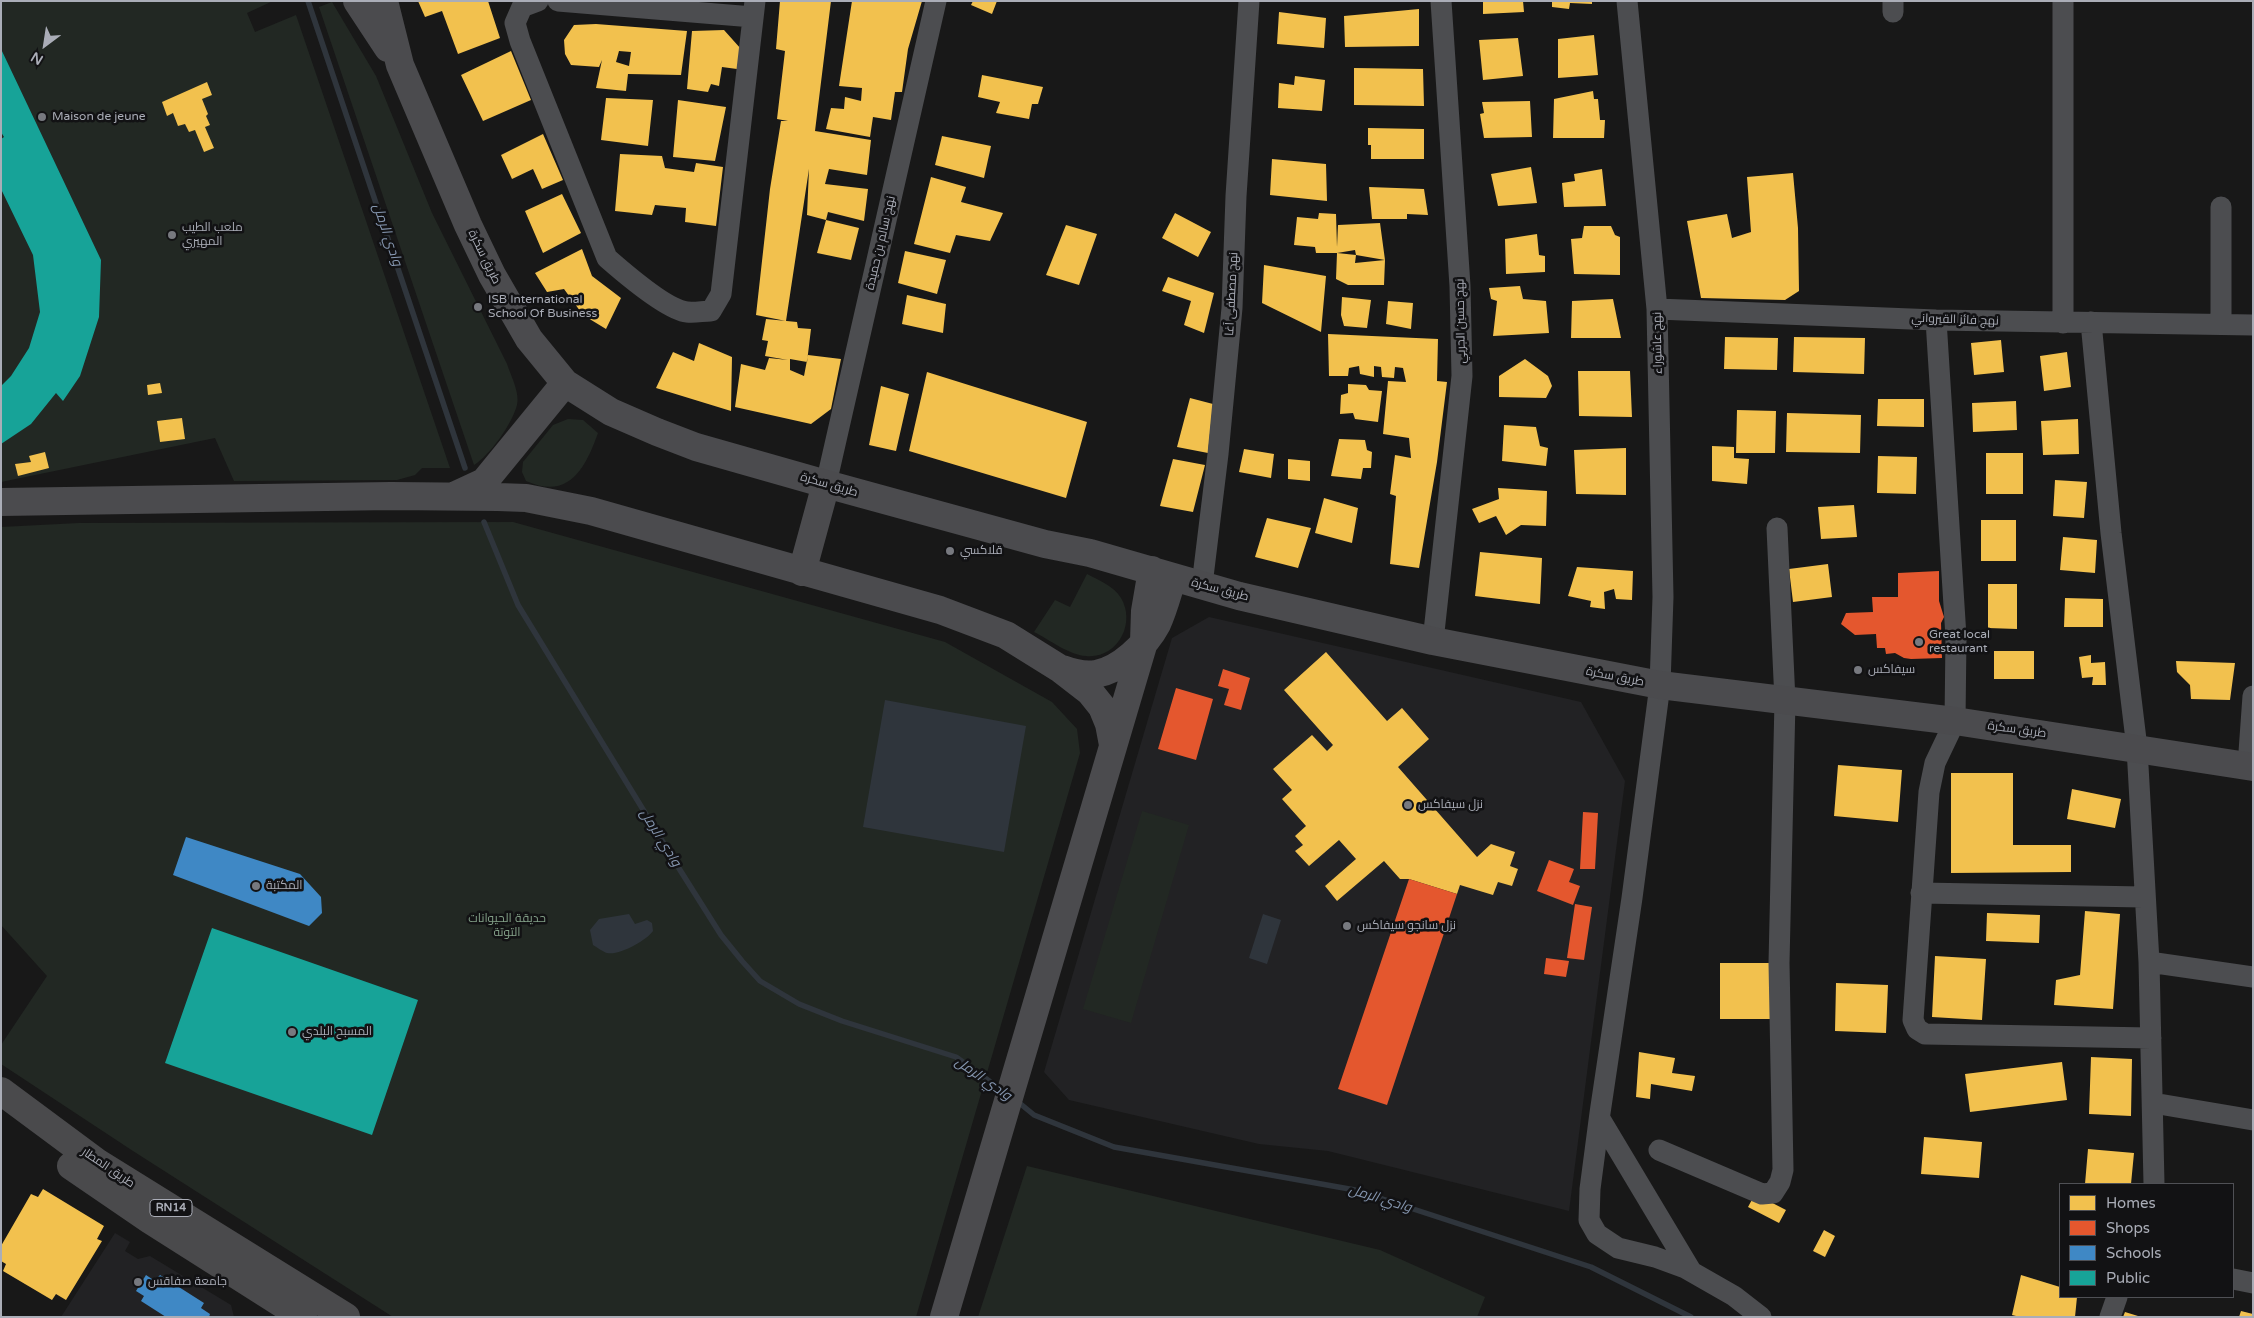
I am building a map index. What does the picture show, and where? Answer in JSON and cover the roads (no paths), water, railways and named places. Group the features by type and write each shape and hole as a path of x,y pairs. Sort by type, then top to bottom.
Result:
{"main road":[{"path":"357,1 400,65"},
{"path":"384,1 400,65"},
{"name":"طريق سكرة","path":"400,65 492,275 537,351 565,383 611,412 657,432 696,446 826,484 1045,544 1090,553 1239,596 1433,640 1660,685 1955,721 2250,767"},
{"path":"454,496 484,482 565,383"},
{"path":"506,456 511,481 526,498"},
{"path":"802,572 826,484"},
{"path":"1,502 454,496 526,498 591,511 940,610 1006,635 1059,668 1090,692 1102,707 1109,724 1113,745"},
{"path":"1090,553 1125,571 1138,586 1144,604 1152,614"},
{"path":"944,1317 1144,642 1162,573"},
{"path":"1152,614 1192,595 1212,593 1239,596"},
{"path":"1059,668 1077,674 1096,674 1114,668 1144,642"},
{"name":"طريق المطار","path":"1,1091 98,1163 346,1317"},
{"name":"طريق المطار","path":"1,1115 142,1215 303,1317"}],"street":[{"path":"538,1 522,7 515,23 520,41 608,258 633,281 686,312 711,311 721,294 754,9 558,1"},
{"name":"نهج سالم بن حميدة","path":"826,484 936,1"},
{"name":"نهج مصطفى آغا","path":"1202,585 1218,454 1232,308 1236,196 1249,1"},
{"name":"نهج حسين الجربي","path":"1433,640 1462,376 1460,286 1441,1"},
{"name":"نهج عاشوراء","path":"1627,1 1657,309 1663,597 1660,685 1634,889 1590,1190 1589,1220 1597,1234 1618,1248 1655,1257 1690,1271 1734,1296 1761,1317"},
{"path":"2063,1 2063,322"},
{"path":"2221,207 2222,324"},
{"name":"نهج فائز القيرواني","path":"1657,309 1936,320 2253,325"},
{"path":"1936,320 1956,637 1955,721 1935,763 1929,792 1913,1020 1916,1029 1925,1034 2151,1038"},
{"path":"2092,322 2111,533 2136,748 2148,962 2154,1183"},
{"path":"1659,1150 1762,1194 1773,1193 1780,1182 1783,1170 1779,963 1785,701 1777,528"},
{"path":"2250,767 2253,696"},
{"path":"1921,893 2144,897"},
{"path":"2148,962 2253,976"},
{"path":"2153,1103 2253,1120"},
{"path":"1600,1118 1690,1271"},
{"path":"2234,1279 2253,1283"},
{"path":"2110,1317 2117,1298"}],"waterway":[{"name":"وادي الرمل","path":"308,1 465,468"},
{"name":"وادي الرمل","path":"484,522 518,605 721,935 760,981 799,1004 842,1021 956,1057 1003,1091"},
{"name":"وادي الرمل","path":"1017,1101 1034,1115 1114,1147 1355,1190 1591,1267 1691,1317"}],"place":[{"name":"Maison de jeune","path":"42,117"},
{"name":"ملعب الطيب المهيري","path":"172,235"},
{"name":"ISB International School Of Business","path":"478,307"},
{"name":"قلاكسي","path":"950,551"},
{"name":"Great local restaurant","path":"1919,642"},
{"name":"سيفاكس","path":"1858,670"},
{"name":"نزل سيفاكس","path":"1408,805"},
{"name":"المكتبة","path":"256,886"},
{"name":"نزل سانجو سيفاكس","path":"1347,926"},
{"name":"المسبح البلدي","path":"292,1032"},
{"name":"جامعة صفاقس","path":"138,1282"}],"park label":[{"name":"حديقة الحيوانات التوتة","path":"507,926"}]}
